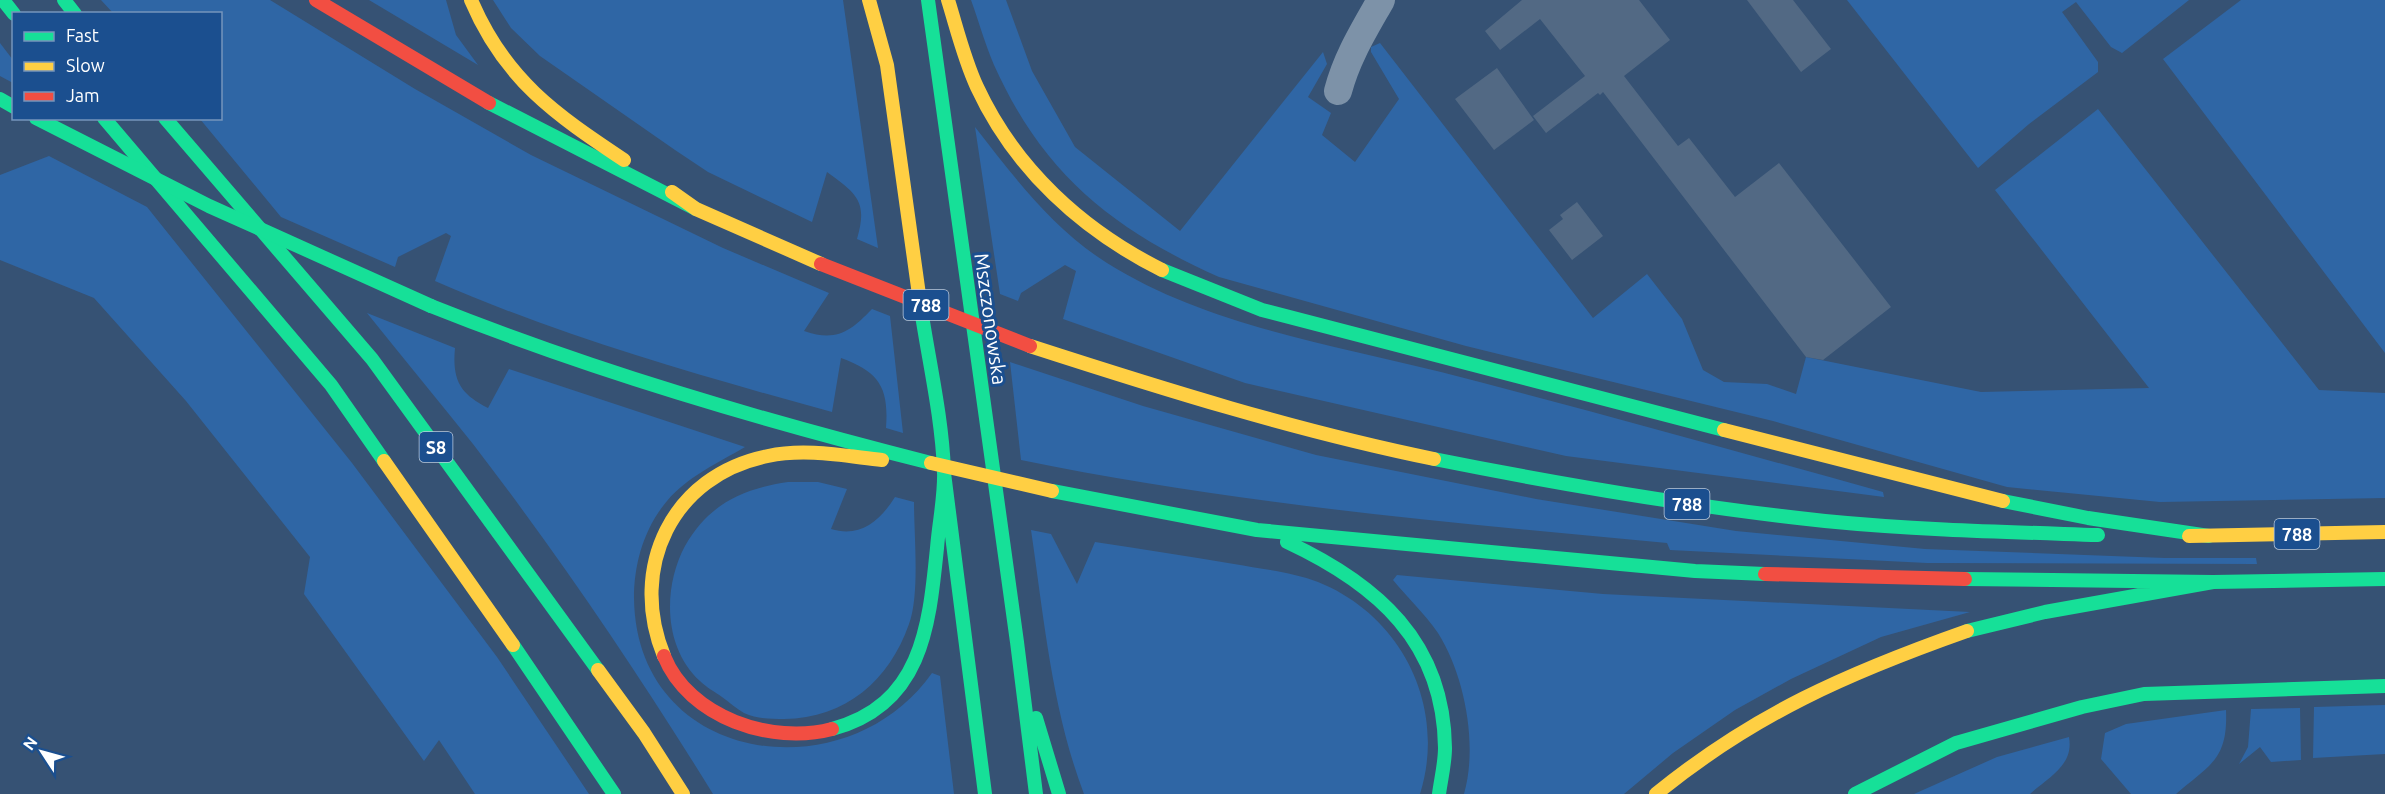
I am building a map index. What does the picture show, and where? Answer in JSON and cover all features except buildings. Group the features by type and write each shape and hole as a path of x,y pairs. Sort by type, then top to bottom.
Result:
{"main road":[{"path":"3,0 12,12"},
{"path":"64,0 73,12"},
{"path":"316,0 471,94 696,208"},
{"path":"471,0 478,22 496,55 518,79 553,110 602,146 696,208"},
{"path":"869,0 887,65"},
{"path":"878,0 944,473 985,794"},
{"name":"Mszczonowska","path":"927,0 1017,642"},
{"path":"948,0 965,57 982,98 1036,179 1094,233 1164,274 1262,310 1977,496 2088,518 2209,536"},
{"path":"40,120 209,206 430,306 535,347 839,440 1052,491 1257,530 1719,572 1838,578 2213,582 2385,579"},
{"name":"S8","path":"106,120 331,385 582,742 614,794"},
{"name":"S8","path":"167,120 372,359 644,733 683,794"},
{"name":"788","path":"696,208 821,264 1030,345 1153,386 1313,429 1565,485 1707,507 1947,532 2209,536 2385,532"},
{"path":"931,463 801,453 768,455 735,465 698,490 677,511 658,545 651,578 650,606 654,633 682,684 718,714 746,728 769,734 796,736 830,731 856,721 884,703 906,677 920,652 928,621 944,473"},
{"path":"1257,530 1308,550 1342,568 1376,593 1402,621 1429,661 1443,709 1447,736 1446,768 1439,794"},
{"path":"1656,794 1682,771 1747,726 1795,699 1887,658 1988,625 2213,582"},
{"path":"1017,642 1036,794"},
{"path":"1017,642 1059,794"},
{"path":"1855,794 1956,742 2082,707 2145,694 2385,686"}],"street":[{"path":"1338,91 1344,68 1355,45 1382,0"}],"shaded area":[{"path":"101,0 270,0 415,89 531,155 723,248 829,293 804,331 825,335 842,333 857,324 872,309 890,316 903,433 886,428 886,402 879,383 873,375 841,358 832,412 631,354 532,320 435,281 451,236 446,233 398,257 395,267 281,217 201,120 222,120 222,12 112,12"},
{"path":"369,0 446,0 456,35 478,65"},
{"path":"493,0 843,0 878,248 857,239 861,216 857,200 846,186 827,172 812,222 708,172 540,56 511,28"},
{"path":"971,0 1006,0 1032,71 1075,147 1180,231 1323,52 1327,64 1308,97 1331,113 1322,135 1355,162 1399,99 1371,52 1371,47 1380,43 1593,318 1647,274 1682,319 1703,370 1724,382 1767,384 1796,394 1806,357 1981,392 2149,388 1995,190 2098,109 2319,390 2385,393 2385,498 2160,502 2007,487 1773,421 1466,346 1219,277 1181,259 1114,218 1085,194 1059,167 1035,137 1013,103 994,65"},
{"path":"1847,0 2189,0 2122,53 2111,47 2076,2 2062,12 2098,62 2098,72 2029,124 1978,168"},
{"path":"2241,0 2385,0 2385,353 2163,59"},
{"path":"0,43 12,59 12,82 0,76"},
{"path":"975,127 1035,201 1087,249 1145,284 1185,302 1312,342 1496,386 1883,492 1884,497 1566,456 1245,383 1063,319 1076,271 1065,265 1021,293 1018,301 1000,294"},
{"path":"49,156 147,207 352,463 497,657 589,794 475,794 439,740 424,761 304,594 310,557 186,401 94,298 0,260 0,175"},
{"path":"367,313 455,348 455,369 460,385 478,403 488,408 509,369 745,447 703,471 675,492 652,523 638,559 634,598 644,654 669,698 707,727 752,744 801,747 850,736 895,711 932,673 940,676 954,794 713,794 656,704 567,572 473,444"},
{"path":"1010,362 1143,406 1316,455 1536,499 1736,531 1925,549 2165,558 2256,558 2257,564 1927,563 1670,550 1667,543 1424,520 1182,489 1021,460"},
{"path":"788,482 818,482 847,489 831,529 841,531 860,529 876,520 895,497 914,502 916,564 914,597 909,624 890,663 862,692 846,704 827,712 806,717 764,718 741,711 702,683 688,667 673,634 670,598 678,562 685,546 705,519 716,509 742,494"},
{"path":"1031,530 1051,534 1077,584 1095,542 1287,573 1318,582 1348,597 1374,617 1395,641 1411,668 1422,698 1427,729 1427,762 1420,794 1084,794 1064,730 1050,664"},
{"path":"1397,575 1603,594 1970,612 1881,637 1791,679 1735,710 1673,753 1624,794 1464,794 1470,754 1462,690 1438,633 1393,580"},
{"path":"2385,705 2385,754 2313,758 2314,707"},
{"path":"2300,708 2301,760 2271,762 2260,747 2239,764 2248,747 2251,709"},
{"path":"2226,710 2224,740 2215,759 2176,794 2131,794 2101,759 2105,733 2126,724"},
{"path":"2069,737 2070,747 2064,763 2030,794 1914,794 1997,757"}],"traffic: fast":[{"path":"3,0 12,12"},
{"path":"64,0 73,12"},
{"path":"928,0 1017,642"},
{"path":"0,99 12,106"},
{"path":"489,103 696,209"},
{"path":"40,120 209,206 431,306"},
{"path":"106,120 331,385 384,461"},
{"path":"167,120 372,359 598,670"},
{"path":"1162,270 1262,310 1724,430"},
{"path":"431,306 554,352 678,393 931,463"},
{"path":"832,729 862,718 885,702 903,682 924,634 930,606 943,499 944,471 938,410 921,309"},
{"path":"1434,459 1629,494 1825,521 1893,527 2098,535"},
{"path":"944,473 985,794"},
{"path":"1052,491 1257,530 1695,571 1765,574"},
{"path":"2003,501 2088,518 2209,536"},
{"path":"1287,542 1350,577 1399,621 1418,647 1433,677 1442,710 1445,754 1439,794"},
{"path":"1965,579 2213,582 2385,579"},
{"path":"1967,631 2045,612 2213,582"},
{"path":"1017,642 1036,794"},
{"path":"513,645 614,794"},
{"path":"1855,794 1956,743 2082,707 2144,694 2385,686"},
{"path":"1036,718 1059,794"}],"traffic: slow":[{"path":"471,0 500,52 534,93 576,127 624,160"},
{"path":"869,0 887,65 921,309"},
{"path":"948,0 972,76 993,117 1011,145 1031,170 1078,216 1105,236 1162,270"},
{"path":"672,192 696,209 821,264"},
{"path":"1030,346 1281,422 1434,459"},
{"path":"1724,430 2003,501"},
{"path":"664,656 654,623 652,590 656,559 666,530 683,504 706,483 734,466 782,454 825,454 882,460"},
{"path":"384,461 513,645"},
{"path":"931,463 1052,491"},
{"path":"2189,536 2385,532"},
{"path":"1656,794 1729,741 1804,698 1882,663 1967,631"},
{"path":"598,670 644,733 683,794"}],"traffic: jam":[{"path":"316,0 489,103"},
{"path":"821,264 1030,346"},
{"path":"1765,574 1965,579"},
{"path":"664,656 676,678 692,696 712,711 735,722 784,733 809,733 832,729"}]}
